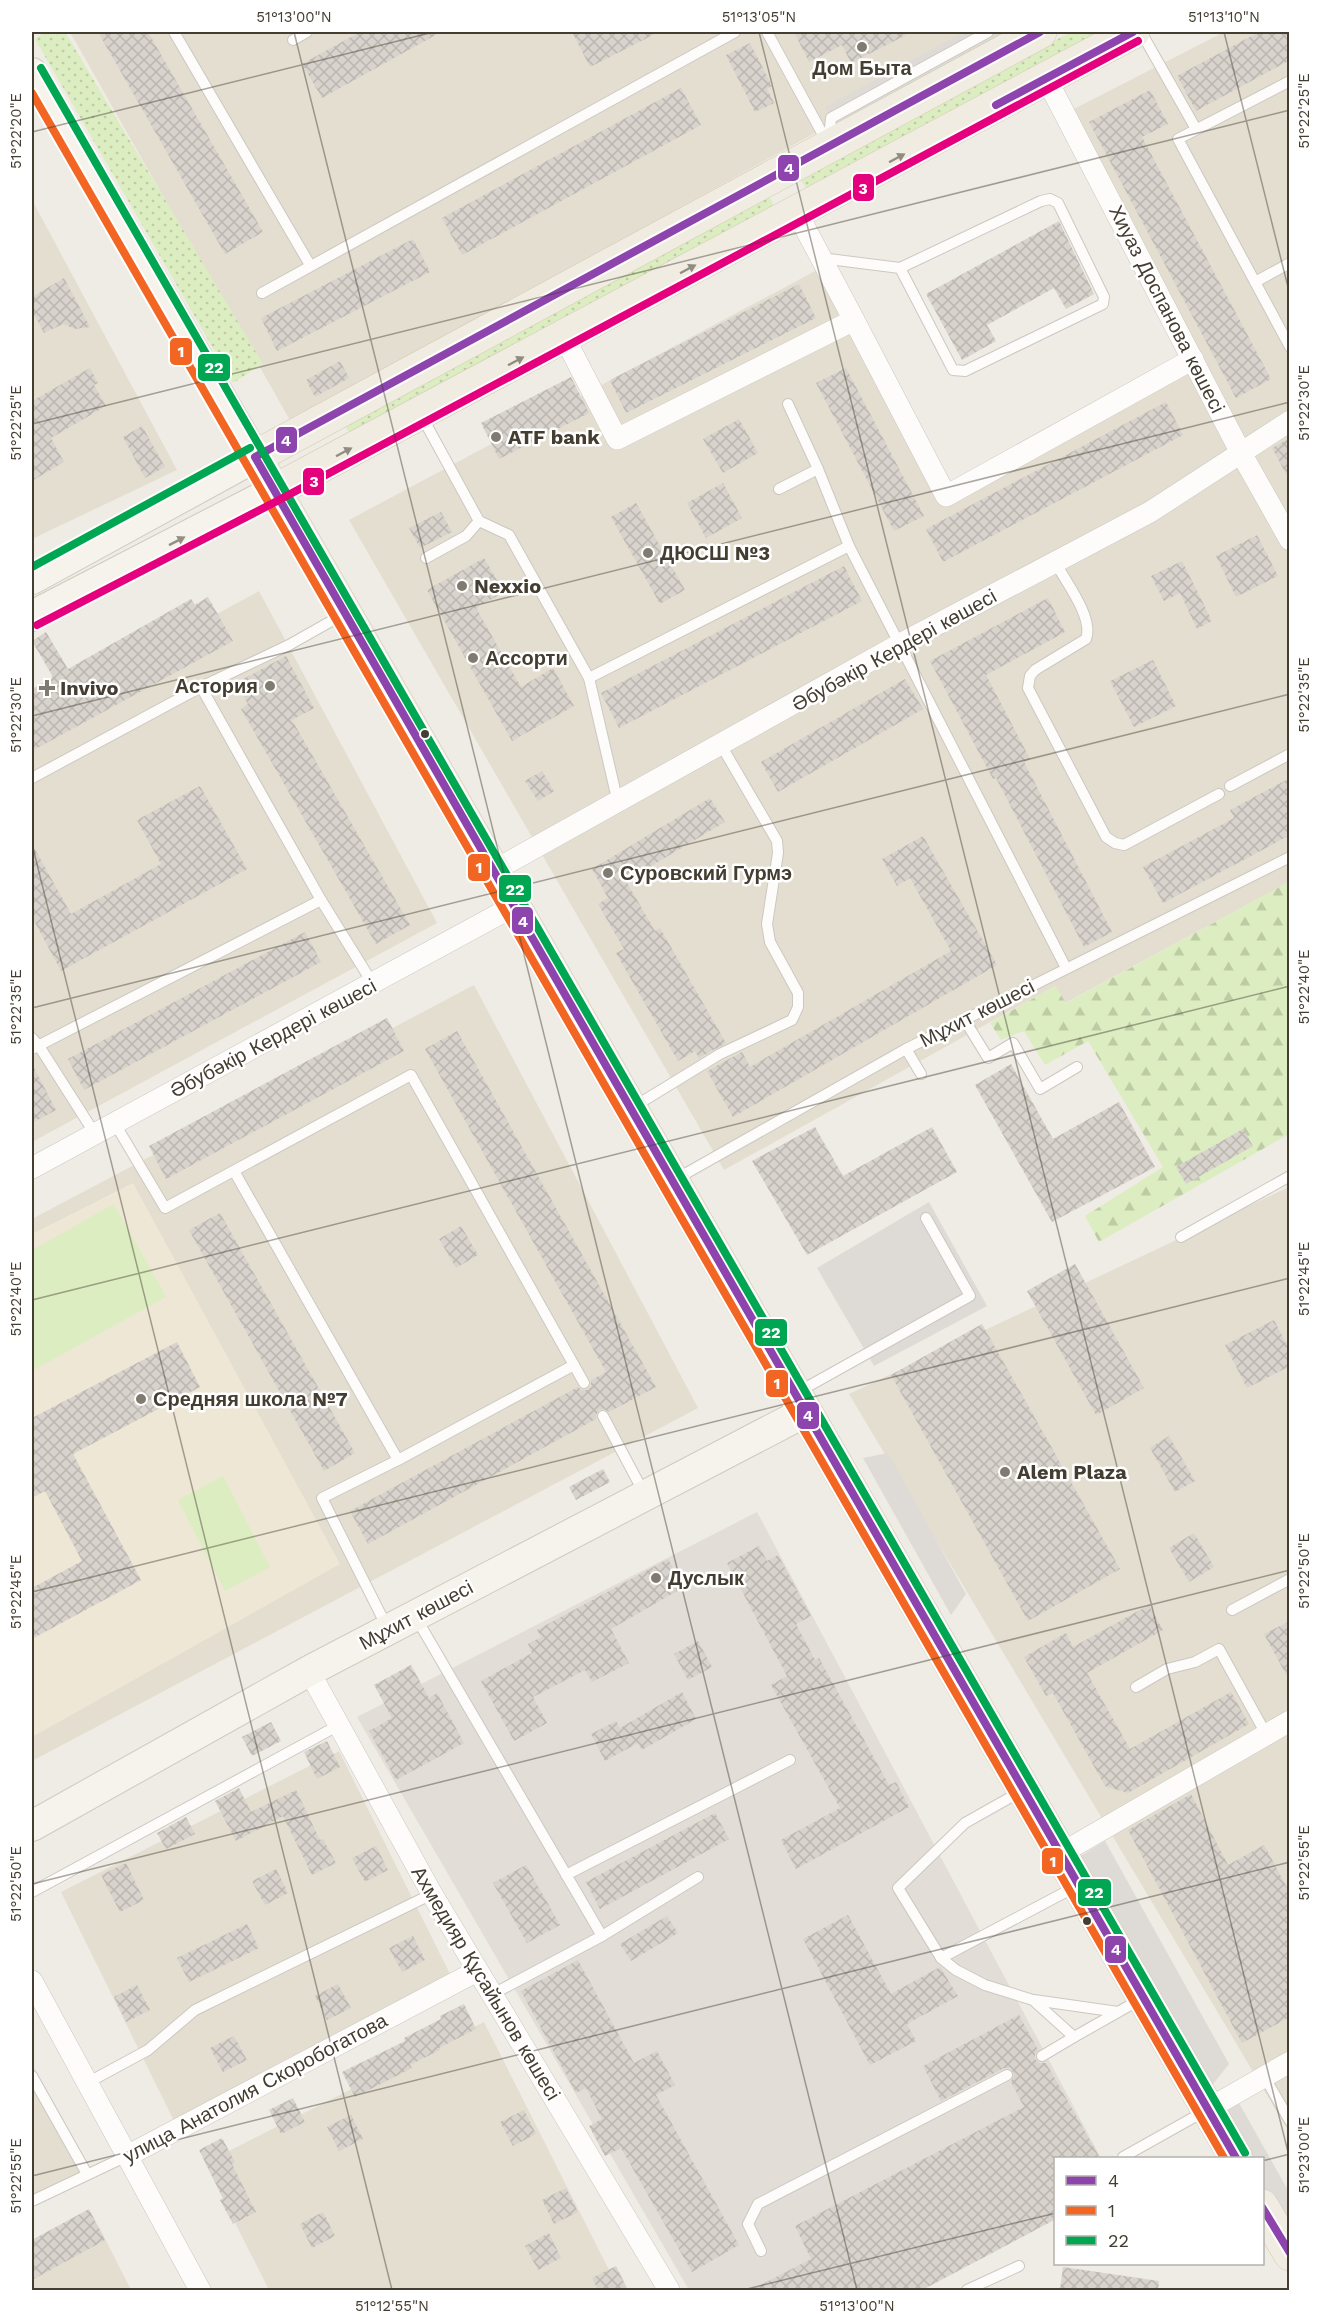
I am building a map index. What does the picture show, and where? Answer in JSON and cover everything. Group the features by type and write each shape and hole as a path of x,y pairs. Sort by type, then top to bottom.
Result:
{"main road":[{"path":"1040,32 255,457 1060,1854 1078,1886 1130,2005 1208,2109 1235,2157"},
{"path":"274,490 1133,32"},
{"path":"777,174 796,211"},
{"path":"1264,2208 1290,2254"}],"street":[{"path":"32,73 255,457 32,579"},
{"name":"Хиуаз Доспанова көшесі","path":"1046,78 1241,453 1290,540"},
{"path":"796,211 946,496 1193,359"},
{"path":"563,335 617,439 854,320"},
{"name":"Әбубәкір Кердері көшесі","path":"493,871 900,644 1150,512 1290,421"},
{"path":"32,616 274,490"},
{"name":"Әбубәкір Кердері көшесі","path":"32,1168 514,906"},
{"name":"Мұхит көшесі","path":"32,1826 309,1671 645,1495 800,1403"},
{"name":"Ахмедияр Құсайынов көшесі","path":"309,1671 432,1894 669,2290"},
{"path":"1060,1854 1290,1721"},
{"name":"улица Анатолия Скоробогатова","path":"127,2156 477,1971"},
{"path":"33,1986 200,2290"},
{"path":"1208,2109 1290,2062"}],"lane":[{"path":"174,32 310,265"},
{"path":"293,39 307,32"},
{"path":"262,293 735,32"},
{"path":"766,32 829,146"},
{"path":"829,146 831,118 988,32"},
{"path":"1141,32 1196,129"},
{"path":"1290,81 1178,139 1290,347"},
{"path":"821,258 900,268 1041,201 1050,200 1058,203 1104,297 1103,304 966,371 953,370 900,268"},
{"path":"1255,282 1290,263"},
{"path":"788,404 849,546 1066,968"},
{"path":"420,412 479,521 509,535 589,678 618,803"},
{"path":"779,489 818,470"},
{"path":"426,558 466,536 479,521"},
{"path":"589,678 849,546"},
{"path":"1055,562 1087,619 1088,633 1086,639 1035,669 1030,676 1028,688 1106,837 1115,843 1124,845 1219,794"},
{"path":"32,778 201,687 289,645 345,613"},
{"path":"201,687 321,900 372,984"},
{"path":"630,1108 720,1054 792,1020 798,1007 798,993 770,942 767,924 778,853 777,841 721,745"},
{"path":"1230,786 1290,754"},
{"name":"Мұхит көшесі","path":"672,1182 906,1048 1290,858"},
{"path":"95,1134 34,1044 321,900"},
{"path":"964,1019 988,1058 1013,1043 1040,1089 1077,1067"},
{"path":"906,1048 921,1074"},
{"path":"114,1122 165,1208 411,1075 584,1383"},
{"path":"234,1171 398,1460"},
{"path":"1181,1237 1290,1176"},
{"path":"800,1403 970,1296 926,1218"},
{"path":"388,1630 322,1498 398,1460 574,1365"},
{"path":"603,1416 645,1495"},
{"path":"1232,1610 1290,1579"},
{"path":"415,1616 602,1936"},
{"path":"1136,1687 1167,1669 1195,1662 1219,1649 1266,1734"},
{"path":"32,1892 339,1725"},
{"path":"566,1875 790,1760"},
{"path":"1023,1790 965,1823 898,1888 941,1958 956,1970 985,1985 1033,2000 1130,2005"},
{"path":"491,1995 602,1936 698,1878"},
{"path":"941,1958 1078,1886"},
{"path":"87,2083 148,2050 195,2010 432,1894"},
{"path":"1033,2000 1074,2037"},
{"path":"1042,2056 1130,2005"},
{"path":"761,2251 748,2224 758,2204 1007,2075"},
{"path":"32,2076 87,2174"},
{"path":"1264,2076 1290,2121"},
{"path":"1123,2157 1208,2109"},
{"name":"улица Анатолия Скоробогатова","path":"32,2201 127,2156"},
{"path":"967,2290 1019,2266"}],"shaded area":[{"path":"70,32 998,32 291,422"},
{"path":"964,32 1013,32 836,127 825,107"},
{"path":"1224,32 1289,32 1289,882 1065,1003 1055,986 724,1170 349,520 832,262 948,483 1196,350 1072,110"},
{"path":"32,200 177,470 32,539"},
{"path":"259,591 437,923 32,1142 32,714"},
{"path":"474,985 698,1408 32,1761 32,1219"},
{"name":"Средняя школа №7","path":"133,1183 340,1564 32,1737 32,1234"},
{"path":"1289,1187 1289,2132 849,1394"},
{"path":"929,1202 987,1306 874,1366 817,1268"},
{"path":"888,1453 966,1594 951,1615 863,1458"},
{"path":"757,1512 1100,2157 1054,2157 1054,2220 922,2290 689,2290 357,1717"},
{"path":"339,1751 456,1986 177,2127 61,1892"},
{"path":"1105,1841 1229,2064 1202,2098 1066,1865"},
{"path":"484,2022 619,2290 269,2290 205,2163"},
{"path":"32,2064 93,2173 32,2206"},
{"path":"1239,2103 1289,2192 1289,2254 1264,2208 1264,2157 1235,2157 1214,2119"},
{"path":"98,2225 131,2290 32,2290 32,2259"}],"green space":[{"path":"44,32 65,32 263,364 233,383 35,39"},
{"path":"1071,32 1107,32 807,191 800,177"},
{"path":"769,195 775,208 351,436 344,424"},
{"path":"1289,882 1289,1134 1099,1242 1085,1216 1163,1167 1088,1041 1045,1065 1024,1031 1001,1040 990,1023 1055,986 1066,1003"},
{"path":"114,1204 166,1297 32,1371 32,1250"},
{"path":"223,1476 270,1567 225,1591 178,1500"}],"building":[{"path":"98,32 148,32 263,232 225,254"},
{"path":"360,32 441,32 322,98 302,64"},
{"path":"572,32 659,32 590,67"},
{"name":"Дом Быта","path":"794,32 912,32 851,63 842,45 809,62"},
{"path":"1259,32 1290,32 1290,60 1196,111 1177,76"},
{"path":"750,43 772,86 767,89 774,103 755,112 726,55"},
{"path":"681,88 701,125 462,255 442,218"},
{"path":"1150,90 1168,124 1142,137 1271,379 1236,398 1089,122"},
{"path":"1059,221 1094,294 1066,309 1054,288 987,325 996,341 962,360 926,294"},
{"path":"413,239 430,272 277,351 261,318"},
{"path":"64,278 90,327 75,329 63,324 44,333 32,311 32,297"},
{"path":"799,284 816,318 626,413 610,380"},
{"path":"340,361 349,378 315,397 306,380"},
{"path":"90,368 98,383 94,385 106,406 51,438 64,462 32,481 32,401"},
{"path":"846,368 924,516 894,531 816,383"},
{"path":"571,377 589,413 499,459 481,423"},
{"path":"1166,402 1183,435 943,562 926,529"},
{"path":"739,419 758,453 723,473 703,439"},
{"path":"142,426 165,467 145,478 123,437"},
{"path":"1290,438 1290,481 1272,448"},
{"path":"723,483 742,518 706,538 687,503"},
{"name":"ДЮСШ №3","path":"636,503 685,590 660,604 611,517"},
{"path":"441,512 452,532 420,548 409,528"},
{"path":"1257,535 1278,576 1236,597 1216,556"},
{"path":"484,558 504,592 476,608 521,687 553,668 574,706 512,741 427,590"},
{"path":"1182,561 1212,621 1197,629 1180,593 1164,601 1151,576"},
{"path":"844,566 862,601 619,728 601,693"},
{"path":"208,597 233,641 32,751 32,689 53,677 32,641 46,632 68,669 191,599 195,605"},
{"path":"1048,598 1065,632 986,675 1030,759 1024,762 1112,932 1084,947 996,778 993,779 930,661"},
{"path":"286,656 314,708 292,720 410,925 376,944 241,709 248,704 236,683"},
{"path":"1153,660 1176,706 1134,727 1110,681"},
{"path":"905,679 923,709 778,792 761,762"},
{"path":"542,771 554,791 538,801 525,781"},
{"path":"1290,778 1290,835 1163,903 1143,867 1234,818 1230,810"},
{"path":"200,786 247,869 61,971 32,917 32,844 71,914 161,864 137,820"},
{"path":"710,798 725,822 626,881 655,931 660,928 726,1043 699,1058 695,1051 678,1061 616,953 624,949 598,904 608,898 592,869"},
{"path":"923,836 997,965 733,1117 707,1071 742,1052 750,1067 951,951 910,878 897,886 882,859"},
{"path":"305,932 321,962 84,1090 68,1059"},
{"path":"387,1018 404,1051 166,1179 149,1146"},
{"path":"457,1031 656,1387 609,1412 604,1409 599,1410 596,1419 368,1544 350,1511 578,1387 581,1390 587,1390 591,1386 591,1380 606,1372 425,1049"},
{"path":"32,1064 56,1110 32,1123"},
{"path":"1011,1064 1053,1139 1119,1102 1155,1167 1052,1222 975,1085"},
{"path":"815,1127 843,1176 932,1127 957,1172 807,1255 752,1161"},
{"path":"1243,1129 1253,1146 1186,1184 1176,1167"},
{"path":"220,1213 355,1453 324,1471 189,1230"},
{"path":"461,1226 478,1255 456,1268 439,1239"},
{"path":"1075,1264 1144,1388 1096,1415 1027,1291"},
{"path":"1274,1320 1290,1351 1290,1366 1247,1388 1225,1345"},
{"name":"Alem Plaza","path":"982,1324 1120,1569 1028,1621 891,1375"},
{"path":"177,1342 200,1387 73,1454 141,1580 32,1639 32,1588 82,1561 45,1491 32,1498 32,1418"},
{"path":"1169,1436 1195,1481 1175,1492 1150,1448"},
{"path":"603,1469 610,1482 576,1500 569,1487"},
{"path":"1194,1533 1214,1567 1189,1582 1169,1548"},
{"path":"759,1546 767,1561 778,1555 811,1616 796,1624 815,1660 819,1658 889,1785 896,1782 909,1807 796,1869 781,1840 840,1808 771,1685 787,1676 727,1563"},
{"path":"668,1559 684,1587 611,1629 629,1663 592,1682 585,1670 533,1697 547,1723 514,1741 481,1681 532,1653 528,1644 541,1637 537,1630"},
{"path":"1149,1605 1163,1630 1087,1673 1130,1749 1231,1692 1249,1724 1128,1793 1105,1786 1053,1693 1046,1696 1024,1657 1066,1633 1073,1647"},
{"path":"1290,1621 1290,1682 1264,1634"},
{"path":"698,1641 712,1667 688,1680 674,1654"},
{"path":"411,1665 429,1698 437,1693 464,1743 396,1780 369,1731 392,1718 374,1685"},
{"path":"682,1692 696,1719 642,1750 638,1743 605,1761 591,1734 616,1721 620,1728"},
{"path":"271,1722 281,1741 252,1756 242,1737"},
{"path":"327,1741 340,1767 317,1779 304,1752"},
{"path":"239,1788 251,1812 296,1790 320,1840 323,1839 336,1863 312,1875 283,1816 236,1841 215,1801"},
{"path":"1191,1794 1228,1865 1264,1845 1290,1893 1290,2017 1242,2043 1128,1830"},
{"path":"715,1813 729,1839 600,1909 586,1882"},
{"path":"186,1817 195,1834 166,1849 157,1833"},
{"path":"376,1846 388,1870 365,1882 352,1858"},
{"path":"126,1863 144,1900 120,1912 101,1875"},
{"path":"526,1865 560,1925 527,1943 493,1883"},
{"path":"276,1869 288,1893 265,1905 252,1881"},
{"path":"848,1915 891,1994 940,1967 958,1996 907,2024 916,2041 870,2065 803,1939"},
{"path":"667,1916 678,1933 631,1961 620,1944"},
{"path":"247,1924 259,1948 189,1982 177,1958"},
{"path":"413,1936 425,1960 402,1972 389,1948"},
{"path":"578,1960 634,2063 657,2051 675,2085 656,2095 739,2245 692,2272 621,2148 605,2156 589,2126 602,2119 586,2088 576,2093 521,1991"},
{"path":"338,1984 351,2008 327,2020 315,1996"},
{"path":"137,1985 150,2010 126,2022 114,1997"},
{"path":"464,2004 476,2029 410,2065 412,2068 355,2097 342,2072 405,2041 404,2038"},
{"path":"1019,2015 1038,2050 1035,2053 1035,2059 1039,2063 1046,2063 1099,2157 1054,2157 1054,2220 922,2290 751,2290 811,2259 795,2226 1024,2107 1011,2082 1014,2075 1011,2068 1004,2068 941,2101 923,2066"},
{"path":"234,2036 247,2060 223,2072 210,2048"},
{"path":"293,2098 305,2122 281,2134 269,2110"},
{"path":"524,2110 536,2134 513,2146 500,2122"},
{"path":"351,2115 363,2139 339,2151 327,2127"},
{"path":"222,2138 256,2212 233,2224 199,2150"},
{"path":"566,2188 578,2212 554,2224 542,2200"},
{"path":"89,2209 105,2240 32,2280 32,2240"},
{"path":"323,2212 335,2236 312,2248 300,2224"},
{"path":"549,2233 561,2258 538,2270 525,2246"},
{"path":"616,2266 628,2290 598,2290 592,2278"},
{"path":"1063,2267 1159,2281 1158,2290 1060,2290"}],"transit line":[{"name":"4","path":"1040,32 255,457 1235,2157"},
{"name":"4","path":"996,105 1133,32"},
{"name":"3","path":"37,625 279,500 1138,41"},
{"name":"22","path":"41,68 1245,2153"},
{"name":"1","path":"32,93 1223,2157"},
{"name":"22","path":"32,567 250,448"},
{"name":"4","path":"1264,2210 1290,2253"}],"place":[{"name":"Дом Быта","path":"862,47"},
{"name":"ATF bank","path":"496,437"},
{"name":"ДЮСШ №3","path":"648,553"},
{"name":"Nexxio","path":"462,586"},
{"name":"Ассорти","path":"473,658"},
{"name":"Астория","path":"270,686"},
{"name":"Invivo","path":"47,688"},
{"name":"Суровский Гурмэ","path":"608,873"},
{"name":"Средняя школа №7","path":"141,1399"},
{"name":"Alem Plaza","path":"1005,1472"},
{"name":"Дуслык","path":"656,1578"}]}
